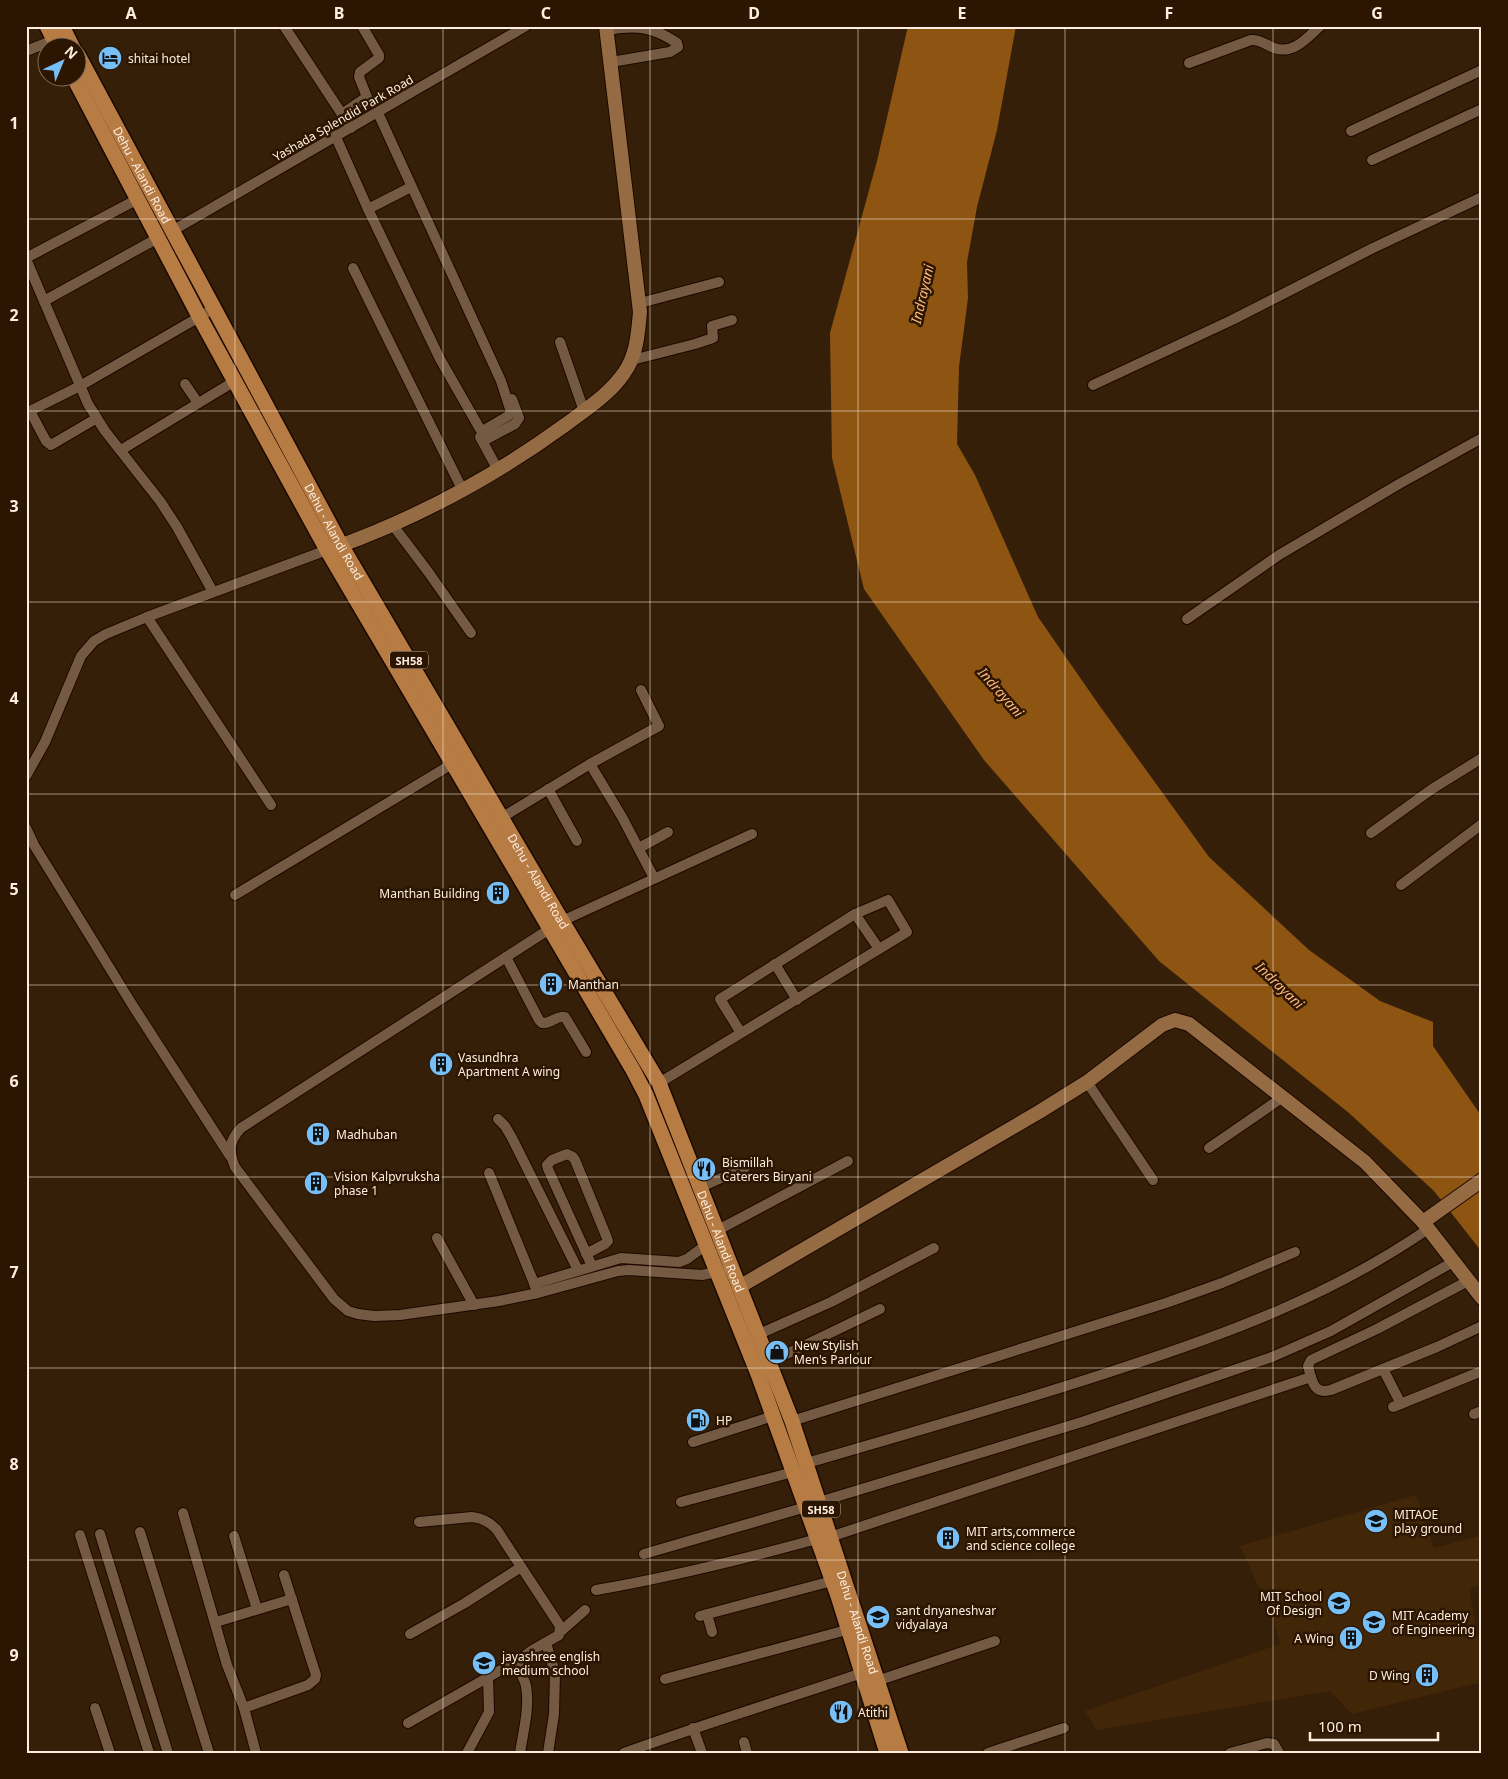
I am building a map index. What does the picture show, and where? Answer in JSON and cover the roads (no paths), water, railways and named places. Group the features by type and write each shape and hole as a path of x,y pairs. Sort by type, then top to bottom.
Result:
{"main road":[{"path":"47,26 53,38"},
{"name":"Dehu - Alandi Road","path":"62,26 68,38"},
{"name":"Dehu - Alandi Road","path":"88,78 165,235 199,316 235,381 334,548 501,818 555,925 646,1095 752,1358 793,1472 812,1505 854,1628 862,1672 891,1751"},
{"name":"Dehu - Alandi Road","path":"79,88 138,200 165,235 213,309 334,548 452,764 555,925 660,1083 792,1421 807,1464 812,1505"},
{"name":"Dehu - Alandi Road","path":"824,1538 832,1581 877,1681 891,1751"}],"street":[{"path":"284,26 351,128"},
{"path":"342,114 367,97 359,77 360,72 379,58 362,26"},
{"name":"Yashada Splendid Park Road","path":"44,300 165,235 526,26"},
{"path":"1189,63 1252,40 1284,50 1293,48 1320,26"},
{"path":"26,776 45,742 82,656 94,641 147,617 334,548 463,491 530,450 584,411 615,385 632,360 638,339 640,303 612,62 606,28 637,27 651,29 677,43 678,47 675,50 666,53 612,62"},
{"path":"1351,131 1482,70"},
{"path":"1372,160 1482,109"},
{"path":"335,135 368,209 440,359 480,429 484,430 508,416 511,412 501,381 378,113"},
{"path":"368,209 411,186"},
{"path":"1093,385 1232,320 1373,248 1482,197"},
{"path":"138,200 26,258 80,386 97,418 152,490 177,527 213,592"},
{"path":"353,268 463,491"},
{"path":"640,303 719,282"},
{"path":"97,418 51,444 46,441 28,412 80,386 213,309"},
{"path":"632,360 714,338 712,326 732,320"},
{"path":"560,342 584,411"},
{"path":"120,450 235,381"},
{"path":"498,470 481,439 515,424 519,418 507,386 501,381"},
{"path":"185,384 198,403"},
{"path":"1187,619 1279,555 1399,484 1482,438"},
{"path":"392,524 471,633"},
{"path":"147,617 271,805"},
{"path":"501,818 590,764 659,726 641,690"},
{"path":"1371,833 1432,789 1482,758"},
{"path":"235,895 452,764"},
{"path":"590,764 639,848 654,878"},
{"path":"548,790 577,841"},
{"path":"1401,885 1482,824"},
{"path":"26,828 34,845 133,1006 236,1167 334,1299 348,1311 374,1316 400,1315 474,1305 536,1288 618,1271 630,1270 682,1274 717,1273 732,1268"},
{"path":"639,848 668,832"},
{"path":"231,1157 230,1145 233,1137 241,1128 555,925 752,834"},
{"path":"660,1083 907,932 888,900 855,914 720,999 741,1033"},
{"path":"855,914 879,949"},
{"path":"506,957 539,1020 546,1024 559,1017 565,1017 586,1052"},
{"path":"774,964 797,1000"},
{"path":"739,1287 1039,1112 1087,1082 1162,1025 1175,1020 1189,1024 1365,1162 1428,1222 1453,1262 1482,1298"},
{"path":"1087,1082 1153,1180"},
{"path":"1208,1148 1283,1097"},
{"path":"498,1119 512,1138 578,1270"},
{"path":"586,1254 605,1244 608,1238 575,1160 567,1154 548,1163 548,1169 586,1254 592,1266"},
{"path":"718,1230 848,1162"},
{"path":"701,1187 746,1166"},
{"path":"489,1173 536,1288"},
{"path":"807,1464 1070,1385 1227,1333 1285,1309 1351,1276 1401,1248 1428,1222 1482,1180"},
{"path":"437,1238 474,1305"},
{"path":"536,1288 578,1270 615,1259 629,1258 679,1262 687,1259 706,1245"},
{"path":"759,1334 831,1302 934,1248"},
{"path":"792,1421 1166,1303 1230,1280 1295,1252"},
{"path":"644,1554 812,1505 1082,1422 1272,1357 1331,1331 1453,1262"},
{"path":"1468,1281 1377,1329 1311,1360 1308,1366 1311,1378 1315,1387 1324,1392 1437,1347 1482,1326"},
{"path":"770,1362 880,1309"},
{"path":"1383,1369 1397,1405 1482,1371"},
{"path":"596,1590 657,1580 824,1538 1311,1378"},
{"path":"693,1442 773,1416"},
{"path":"681,1502 793,1472"},
{"path":"183,1513 227,1665 244,1708 256,1753"},
{"path":"419,1522 472,1517 484,1519 497,1530 560,1626 560,1632"},
{"path":"140,1532 209,1753"},
{"path":"100,1534 168,1753"},
{"path":"80,1535 149,1753"},
{"path":"234,1536 257,1610"},
{"path":"410,1634 465,1603 521,1567"},
{"path":"244,1708 308,1685 315,1679 316,1675 284,1574"},
{"path":"712,1632 703,1615 832,1581"},
{"path":"216,1622 292,1599"},
{"path":"408,1723 559,1635 585,1610"},
{"path":"665,1679 854,1628"},
{"path":"877,1681 995,1641"},
{"path":"546,1643 554,1673 554,1714 548,1753"},
{"path":"520,1659 518,1666 526,1685 527,1705 520,1753"},
{"path":"624,1753 862,1672"},
{"path":"466,1753 489,1712 488,1677"},
{"path":"95,1708 110,1753"},
{"path":"693,1728 702,1753"},
{"path":"988,1753 1064,1728"},
{"path":"744,1742 747,1753"},
{"path":"1230,1753 1268,1743 1274,1744 1279,1753"}],"water":[{"name":"Indrayani","path":"908,26 1016,26 997,130 977,207 967,262 968,298 959,367 957,444 975,475 1038,617 1209,857 1309,950 1380,1001 1433,1022 1433,1046 1482,1117 1482,1252 1434,1191 1349,1113 1159,961 984,760 864,589 832,458 830,333 877,161"}],"place":[{"name":"shitai hotel","path":"110,58"},
{"name":"Manthan Building","path":"498,893"},
{"name":"Manthan","path":"551,984"},
{"name":"Vasundhra Apartment A wing","path":"441,1064"},
{"name":"Madhuban","path":"318,1134"},
{"name":"Bismillah Caterers Biryani","path":"704,1169"},
{"name":"Vision Kalpvruksha phase 1","path":"316,1183"},
{"name":"New Stylish Men's Parlour","path":"777,1352"},
{"name":"HP","path":"698,1420"},
{"name":"MITAOE play ground","path":"1376,1521"},
{"name":"MIT arts,commerce and science college","path":"948,1538"},
{"name":"MIT School Of Design","path":"1339,1603"},
{"name":"sant dnyaneshvar vidyalaya","path":"878,1617"},
{"name":"MIT Academy of Engineering","path":"1374,1622"},
{"name":"A Wing","path":"1351,1638"},
{"name":"jayashree english medium school","path":"484,1663"},
{"name":"D Wing","path":"1427,1675"},
{"name":"Atithi","path":"841,1712"}]}
